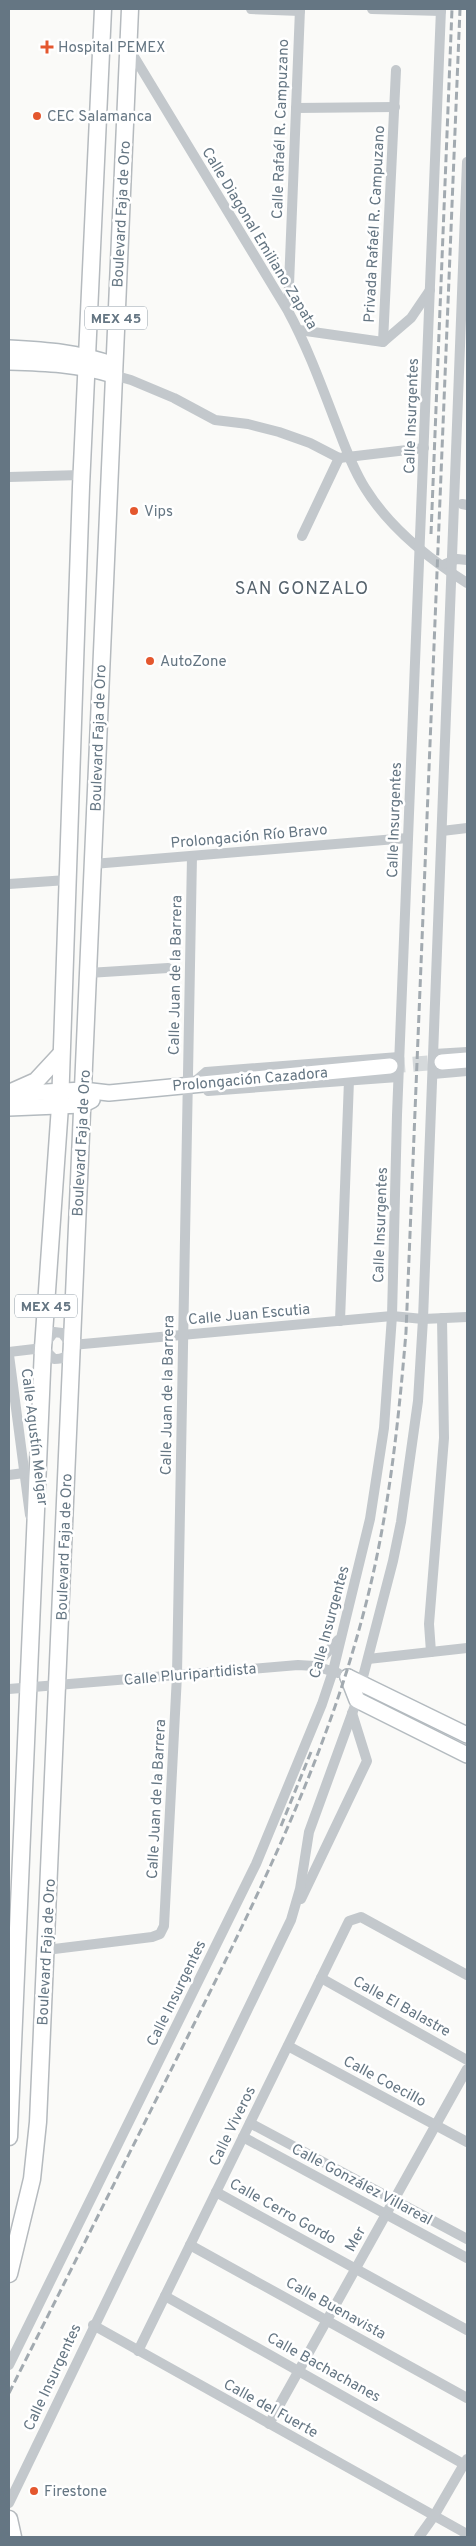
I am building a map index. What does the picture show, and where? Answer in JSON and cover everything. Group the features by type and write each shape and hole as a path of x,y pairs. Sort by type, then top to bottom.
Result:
{"main road":[{"name":"Boulevard Faja de Oro","path":"9,2137 13,1955 30,1688 43,1348 60,1099 81,475 103,9"},
{"name":"Boulevard Faja de Oro","path":"9,2274 23,2223 34,2160 38,2122 130,9"},
{"path":"100,77 117,65 128,48"},
{"path":"76,625 88,628 103,626"},
{"path":"9,1094 36,1081 54,1064 61,1054"},
{"path":"9,2519 13,2537"}],"street":[{"path":"251,9 300,10"},
{"path":"372,9 441,10"},
{"name":"Calle Rafaél R. Campuzano","path":"288,311 300,10"},
{"name":"Calle Insurgentes","path":"9,2365 256,1864 322,1704 333,1671 373,1501 384,1428 392,1316 396,1067 408,838 441,10"},
{"name":"Calle Diagonal Emiliano Zapata","path":"128,48 299,330 344,457 375,503 398,528 420,548 454,561 450,572 467,583"},
{"name":"Privada Rafaél R. Campuzano","path":"384,342 396,70"},
{"name":"Privada Rafaél R. Campuzano","path":"296,108 394,107"},
{"path":"454,561 463,445 467,162"},
{"name":"Privada Rafaél R. Campuzano","path":"384,342 410,318 431,289"},
{"path":"410,318 429,322"},
{"name":"Privada Rafaél R. Campuzano","path":"299,330 384,342"},
{"path":"9,348 62,351 114,370 131,380 174,398 215,420 248,424 279,432 344,457 424,448"},
{"path":"9,362 87,361"},
{"path":"302,536 344,457"},
{"path":"9,477 81,475"},
{"path":"291,1920 367,1762 354,1707 355,1680 368,1659 401,1522 418,1401 436,1063 450,572"},
{"path":"442,831 467,828"},
{"name":"Prolongación Río Bravo","path":"93,864 408,838"},
{"name":"Calle Juan de la Barrera","path":"46,1950 152,1937 160,1934 164,1926 177,1675 190,1085 192,856"},
{"path":"9,884 67,880"},
{"path":"88,973 168,968"},
{"path":"436,1063 467,1052"},
{"path":"436,1063 467,1060"},
{"path":"436,1063 467,1071"},
{"path":"190,1085 207,1091 349,1080 396,1067"},
{"name":"Prolongación Cazadora","path":"60,1099 190,1085 396,1067"},
{"path":"340,1321 348,1161 349,1080"},
{"path":"9,1094 60,1099"},
{"path":"9,1108 60,1099"},
{"name":"Calle Juan Escutia","path":"72,1345 392,1316 423,1318 467,1316"},
{"path":"432,1652 428,1624 444,1438 442,1318"},
{"path":"9,1353 43,1348 54,1332 62,1333 72,1345 67,1356 62,1359 54,1359 43,1348"},
{"name":"Calle Agustín Melgar","path":"9,1353 35,1554"},
{"path":"9,1474 24,1473"},
{"path":"315,1666 330,1652 343,1630"},
{"path":"368,1659 467,1648"},
{"name":"Calle Pluripartidista","path":"9,1689 285,1666 315,1666 355,1680 467,1735"},
{"path":"354,1707 467,1755"},
{"name":"Calle Insurgentes","path":"9,2503 291,1920 300,1889 309,1832 354,1707"},
{"name":"Calle Viveros","path":"138,2351 349,1921 356,1917 362,1917 467,1975"},
{"name":"Calle El Balastre","path":"321,1978 467,2060"},
{"name":"Calle Coecillo","path":"288,2046 467,2142"},
{"name":"Mer","path":"269,2424 467,2069"},
{"name":"Calle González Villareal","path":"250,2124 467,2239"},
{"name":"Calle González Villareal","path":"243,2137 467,2258"},
{"name":"Calle Cerro Gordo","path":"216,2192 467,2330"},
{"name":"Calle Buenavista","path":"190,2245 467,2398"},
{"name":"Calle Bachachanes","path":"165,2296 466,2463"},
{"name":"Calle del Fuerte","path":"93,2326 467,2534"},
{"path":"419,2537 466,2463"}],"tunnel":[{"path":"390,1066 442,1062"}],"railway":[{"path":"431,534 452,9"},
{"path":"9,2393 214,1983 287,1829 309,1777 347,1670 372,1580 379,1545 391,1475 406,1332 460,9"},
{"path":"281,1826 311,1752"}],"place":[{"name":"Hospital PEMEX","path":"47,47"},
{"name":"CEC Salamanca","path":"37,116"},
{"name":"Vips","path":"134,511"},
{"name":"AutoZone","path":"150,661"},
{"name":"Firestone","path":"34,2491"}],"district":[{"name":"SAN GONZALO","path":"302,588"}]}
